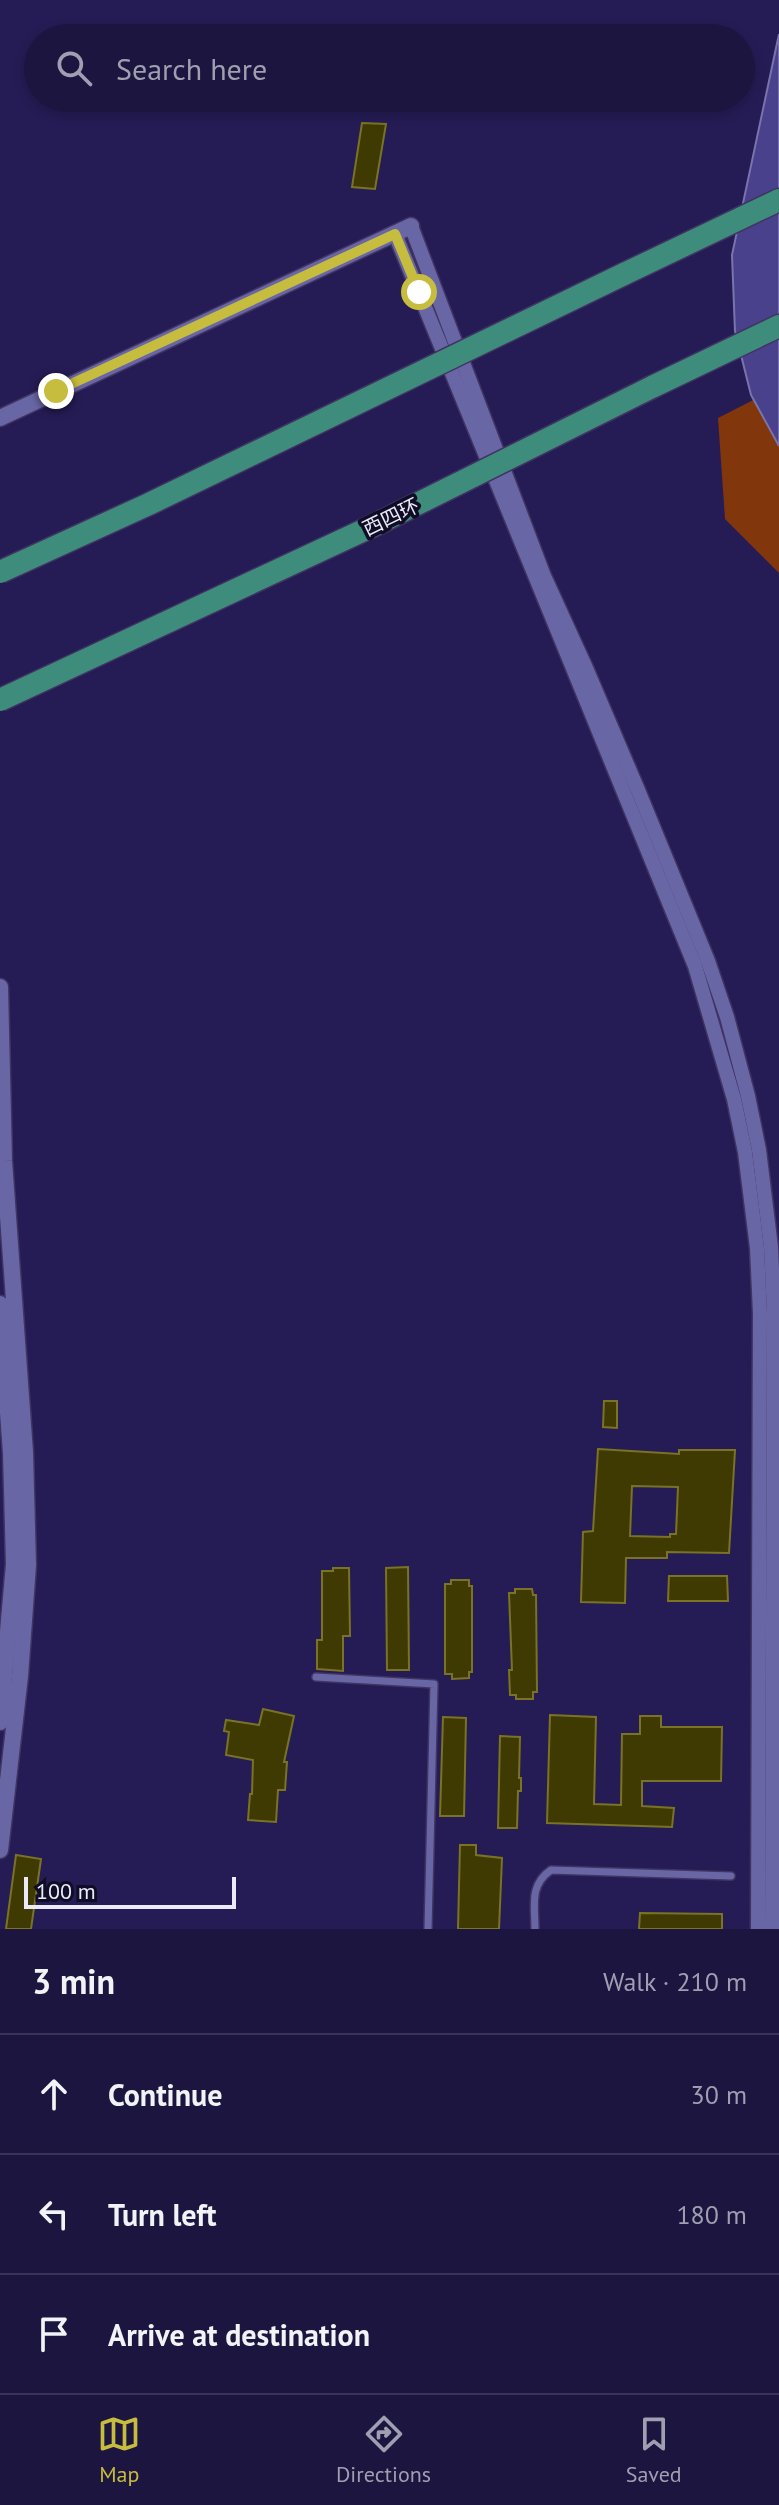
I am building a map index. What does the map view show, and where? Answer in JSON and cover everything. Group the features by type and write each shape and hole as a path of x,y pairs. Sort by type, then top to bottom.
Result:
{"highway":[{"path":"0,572 149,504 779,200"},
{"name":"西四环","path":"0,700 377,524 779,326"}],"street":[{"path":"0,418 411,226 544,576 592,681 708,961 748,1096 765,1195 774,1313 772,1929"},
{"path":"395,234 695,966 734,1099 753,1210 760,1313 758,1929"},
{"path":"0,987 14,1564 0,1722"},
{"path":"0,1304 28,1498 28,1565 22,1660 0,1850"}],"lane":[{"path":"316,1677 434,1684 428,1929"},
{"path":"535,1929 535,1890 540,1878 551,1870 731,1876"}],"shaded area":[{"path":"779,34 779,446 751,395 735,331 732,255"},
{"path":"779,387 779,573 725,519 718,418"}],"building":[{"path":"362,123 386,124 375,189 352,187"},
{"path":"604,1401 617,1401 617,1428 603,1427"},
{"path":"598,1449 679,1454 679,1450 735,1450 729,1553 667,1552 667,1558 626,1558 625,1603 581,1602 583,1532 593,1531","holes":["632,1486 678,1487 676,1534 670,1534 670,1537 630,1536"]},
{"path":"408,1567 409,1670 387,1670 386,1568"},
{"path":"333,1568 349,1568 350,1636 343,1636 343,1671 317,1669 317,1640 322,1640 322,1571 333,1571"},
{"path":"669,1576 727,1576 728,1601 668,1601"},
{"path":"451,1580 469,1580 469,1586 472,1586 472,1672 469,1672 469,1678 452,1679 452,1674 445,1674 445,1584 451,1584"},
{"path":"515,1589 532,1589 533,1595 536,1595 537,1692 533,1692 533,1699 516,1699 516,1695 510,1695 509,1593 515,1593"},
{"path":"263,1709 294,1716 284,1762 287,1762 285,1790 278,1790 276,1822 248,1820 253,1760 226,1755 229,1732 224,1731 226,1720 259,1725"},
{"path":"550,1715 596,1717 594,1804 621,1805 622,1734 640,1734 640,1716 661,1716 661,1727 722,1727 721,1781 642,1781 642,1806 674,1808 672,1827 547,1823"},
{"path":"443,1717 466,1718 464,1816 440,1816"},
{"path":"500,1736 520,1737 521,1791 518,1791 517,1828 498,1828"},
{"path":"460,1845 476,1845 476,1855 502,1858 499,1929 458,1929"},
{"path":"16,1855 41,1859 31,1929 6,1929"},
{"path":"640,1913 722,1914 722,1929 639,1929"}],"route":[{"path":"56,391 395,234 419,292"}]}
